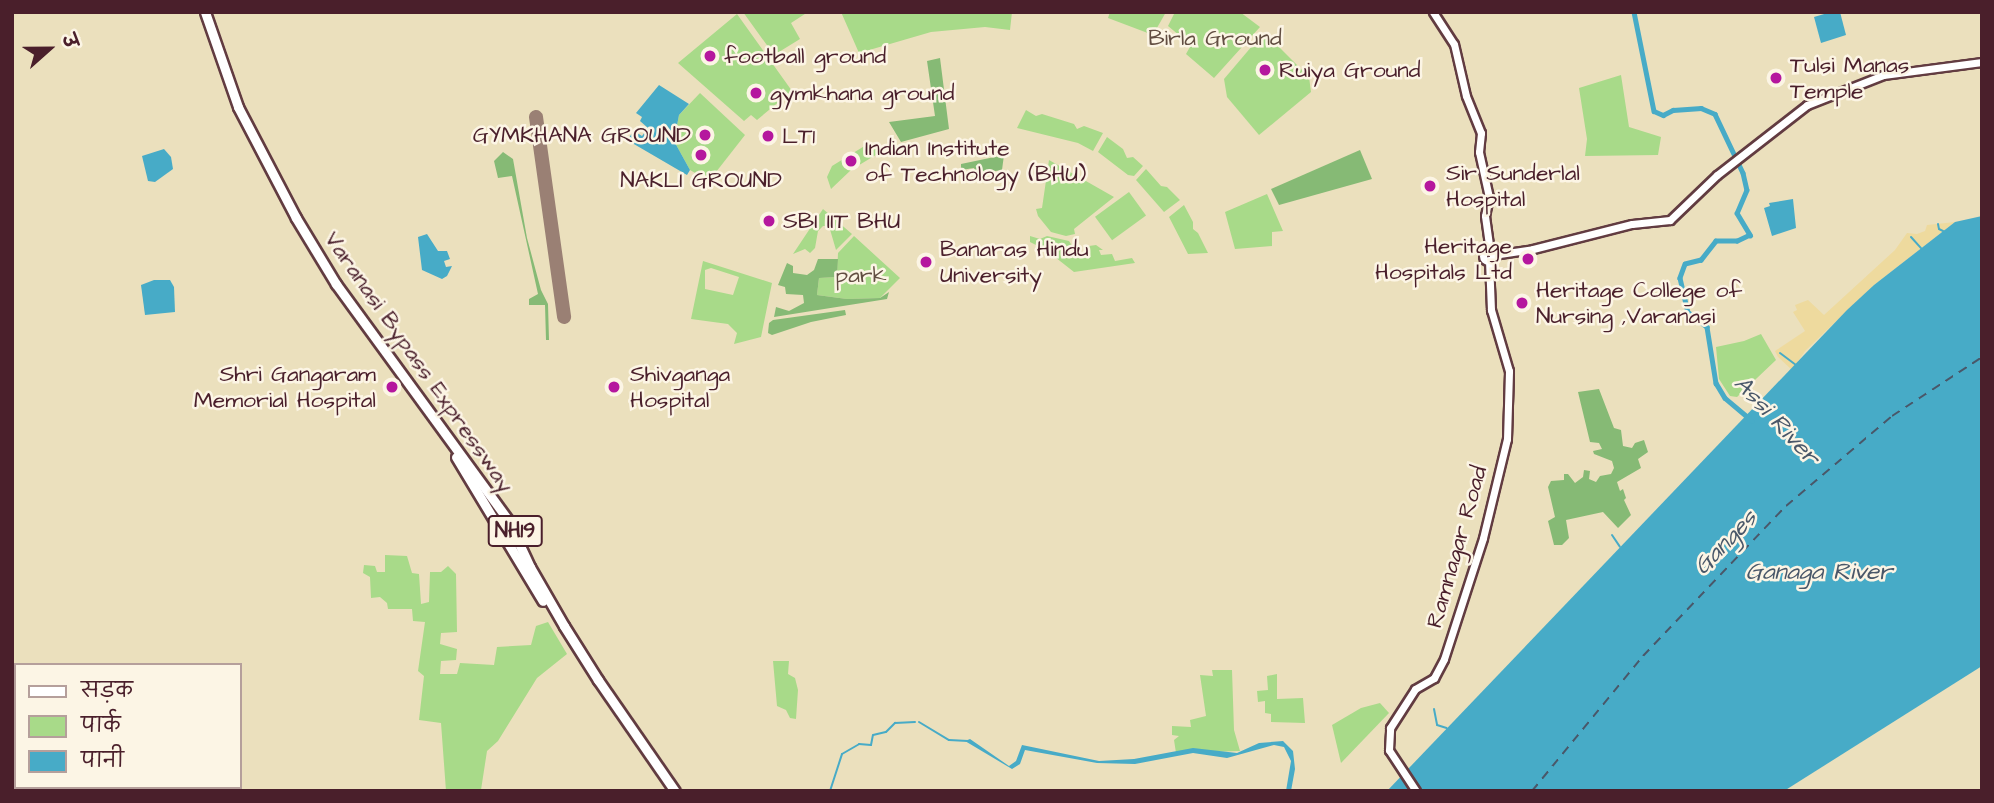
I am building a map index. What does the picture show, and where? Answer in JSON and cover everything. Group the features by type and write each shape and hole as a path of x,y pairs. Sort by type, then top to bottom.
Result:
{"highway":[{"name":"Varanasi Bypass Expressway","path":"203,12 226,78 254,144 333,282 444,438 545,605 673,791"},
{"name":"Varanasi Bypass Expressway","path":"333,282 396,362 509,520 530,567 571,637 673,791"}],"main road":[{"name":"Ramnagar Road","path":"1416,791 1392,757 1388,741 1390,728 1415,689 1434,678 1441,663 1461,610 1499,478 1509,423 1507,371 1492,310 1489,256 1483,216 1485,186 1477,149 1479,134 1466,102 1452,47 1431,12"},
{"path":"1489,256 1549,248 1632,226 1672,222 1745,155 1804,110 1874,82 1982,64"}],"green space":[{"path":"743,12 808,12 791,23 800,39 774,55"},
{"path":"841,12 1012,12 1010,30 985,27 931,32 859,53"},
{"path":"1110,12 1166,12 1153,35 1108,18"},
{"name":"Birla Ground","path":"1175,12 1240,12 1260,27 1214,78 1186,54 1191,45 1168,26"},
{"path":"737,14 792,91 757,120 751,115 744,121 678,63"},
{"path":"1258,39 1271,39 1309,77 1311,92 1259,135 1227,97 1224,79"},
{"path":"940,58 949,129 901,142 889,122 935,116 927,61"},
{"path":"1621,75 1629,127 1661,137 1658,155 1585,156 1587,139 1579,88"},
{"path":"700,93 745,135 709,181 690,170 674,141 679,115"},
{"path":"1026,110 1036,116 1042,114 1074,124 1077,129 1084,126 1103,133 1093,151 1078,143 1017,128"},
{"path":"1107,137 1123,149 1127,158 1133,157 1143,166 1134,176 1128,175 1098,152"},
{"path":"871,142 884,150 851,170 831,189 827,177 832,166"},
{"path":"1360,150 1372,179 1279,205 1271,189"},
{"path":"503,152 513,159 527,238 541,290 548,304 549,340 546,340 545,305 529,305 529,299 538,294 512,176 498,178 494,161"},
{"path":"1004,155 1002,170 977,174 974,168 961,170 961,164"},
{"path":"1049,160 1114,197 1074,229 1075,234 1066,236 1051,232 1038,216 1036,209 1042,208"},
{"path":"1146,169 1161,186 1167,187 1180,200 1164,212 1136,180"},
{"path":"1129,192 1146,215 1112,240 1095,217"},
{"path":"1267,194 1283,231 1272,232 1272,246 1235,249 1225,212"},
{"path":"1184,205 1193,222 1193,229 1198,233 1208,253 1188,254 1169,217"},
{"path":"823,209 852,234 836,250 829,226 823,226 818,231 815,248 810,253 805,249 793,254"},
{"name":"park","path":"854,236 900,278 880,298 847,299 817,295 819,278 837,277 838,253"},
{"path":"1030,236 1040,239 1047,236 1069,241 1076,252 1087,252 1089,246 1096,245 1103,250 1099,250 1101,255 1112,254 1115,261 1132,258 1135,263 1074,272 1046,250 1030,242"},
{"path":"818,259 838,259 837,277 819,278 817,295 847,299 880,298 889,292 887,299 774,317 776,307 789,311 804,303 803,295 786,294 785,287 778,285 787,263 793,266 793,273 807,275 814,270"},
{"path":"703,261 772,283 761,337 734,344 737,333 728,324 691,319","holes":["711,268 739,277 733,295 705,289 705,270"]},
{"path":"845,310 846,315 811,322 772,335 768,333 769,323 773,320"},
{"path":"1761,334 1776,360 1737,397 1730,396 1719,379 1716,347"},
{"path":"1599,389 1614,428 1621,430 1623,446 1632,448 1635,443 1644,440 1648,452 1638,459 1641,468 1617,482 1620,491 1623,489 1626,498 1624,500 1631,515 1618,528 1603,512 1566,520 1569,538 1562,545 1554,545 1548,521 1555,517 1548,487 1551,481 1564,480 1564,474 1568,474 1575,483 1583,477 1584,470 1590,471 1589,479 1596,482 1600,476 1611,474 1614,468 1612,461 1594,454 1593,451 1602,449 1599,443 1590,442 1578,392"},
{"path":"385,555 407,556 412,573 419,574 421,604 429,602 430,572 441,572 448,566 456,574 457,632 441,633 440,644 457,649 456,660 441,661 440,674 457,674 460,663 494,665 497,647 531,645 536,626 548,622 567,654 537,678 498,741 487,751 481,790 446,791 441,723 419,720 424,676 418,671 425,622 413,621 412,609 388,609 387,603 380,597 371,598 370,577 363,573 364,565 375,566 377,572 385,572"},
{"path":"773,661 789,661 788,674 795,678 798,690 796,719 790,718 786,710 777,706"},
{"path":"1212,670 1232,670 1234,730 1240,751 1176,753 1174,740 1179,736 1172,735 1172,726 1191,727 1190,720 1206,716 1200,675 1213,676"},
{"path":"1277,674 1277,699 1303,698 1305,723 1271,722 1271,714 1265,713 1265,701 1258,702 1257,691 1268,690 1267,676"},
{"path":"1380,703 1389,713 1341,763 1332,725 1361,708"}],"sand":[{"path":"1955,222 1874,285 1805,351 1792,370 1778,357 1775,351 1805,331 1793,312 1797,310 1795,305 1808,300 1824,315 1895,250 1907,233 1925,231 1927,225"}],"water":[{"path":"1840,12 1846,35 1821,43 1814,17"},
{"path":"659,85 689,104 679,115 674,141 690,170 687,175 627,140 634,131 642,136 648,128 640,121 642,117 636,113"},
{"path":"164,149 171,157 173,169 155,182 148,181 142,156"},
{"path":"1793,199 1796,228 1772,236 1764,208 1770,206 1769,203"},
{"name":"Ganaga River","path":"1982,216 1982,666 1784,791 1387,791 1847,310 1874,285 1955,222"},
{"path":"427,234 438,251 447,251 450,259 444,261 446,267 452,266 447,276 442,279 422,270 418,237"},
{"path":"154,280 170,280 174,287 175,312 145,315 141,285"},
{"path":"970,739 1009,766 1016,761 1022,745 1099,761 1134,759 1193,748 1237,753 1259,743 1283,741 1293,751 1295,769 1291,791 1286,791 1291,761 1284,747 1274,745 1227,758 1193,753 1135,764 1097,763 1025,750 1020,764 1012,769 965,741"}],"waterway":[{"name":"Assi River","path":"1634,12 1654,111 1663,115 1673,110 1701,108 1715,114 1743,173 1747,190 1737,213 1750,235 1737,241 1716,241 1701,260 1685,264 1680,278 1688,312 1707,327 1716,383 1725,398 1752,421"},
{"path":"1938,224 1939,229 1945,232"},
{"path":"1911,237 1921,248"},
{"path":"1780,353 1796,365"},
{"path":"1612,535 1620,547"},
{"path":"1434,709 1437,725 1447,728"},
{"path":"830,791 842,754 859,744 871,745 873,735 886,732 895,723 915,722"},
{"path":"919,722 949,740 968,741"}],"ferry route":[{"path":"1532,791 1643,656 1786,506 1892,416 1982,357"}],"runway":[{"path":"536,117 564,317"}],"place":[{"name":"football ground","path":"710,56"},
{"name":"Ruiya Ground","path":"1265,70"},
{"name":"Tulsi Manas Temple","path":"1776,78"},
{"name":"gymkhana ground","path":"756,93"},
{"name":"GYMKHANA GROUND","path":"705,135"},
{"name":"LT1","path":"768,136"},
{"name":"NAKLI GROUND","path":"701,155"},
{"name":"Indian Institute of Technology (BHU)","path":"851,161"},
{"name":"Sir Sunderlal Hospital","path":"1430,186"},
{"name":"SBI IIT BHU","path":"769,221"},
{"name":"Heritage Hospitals Ltd","path":"1528,259"},
{"name":"Banaras Hindu University","path":"926,262"},
{"name":"Heritage College of Nursing ,Varanasi","path":"1522,303"},
{"name":"Shri Gangaram Memorial Hospital","path":"392,387"},
{"name":"Shivganga Hospital","path":"614,387"}],"water label":[{"name":"Ganges","path":"1726,543"}]}
